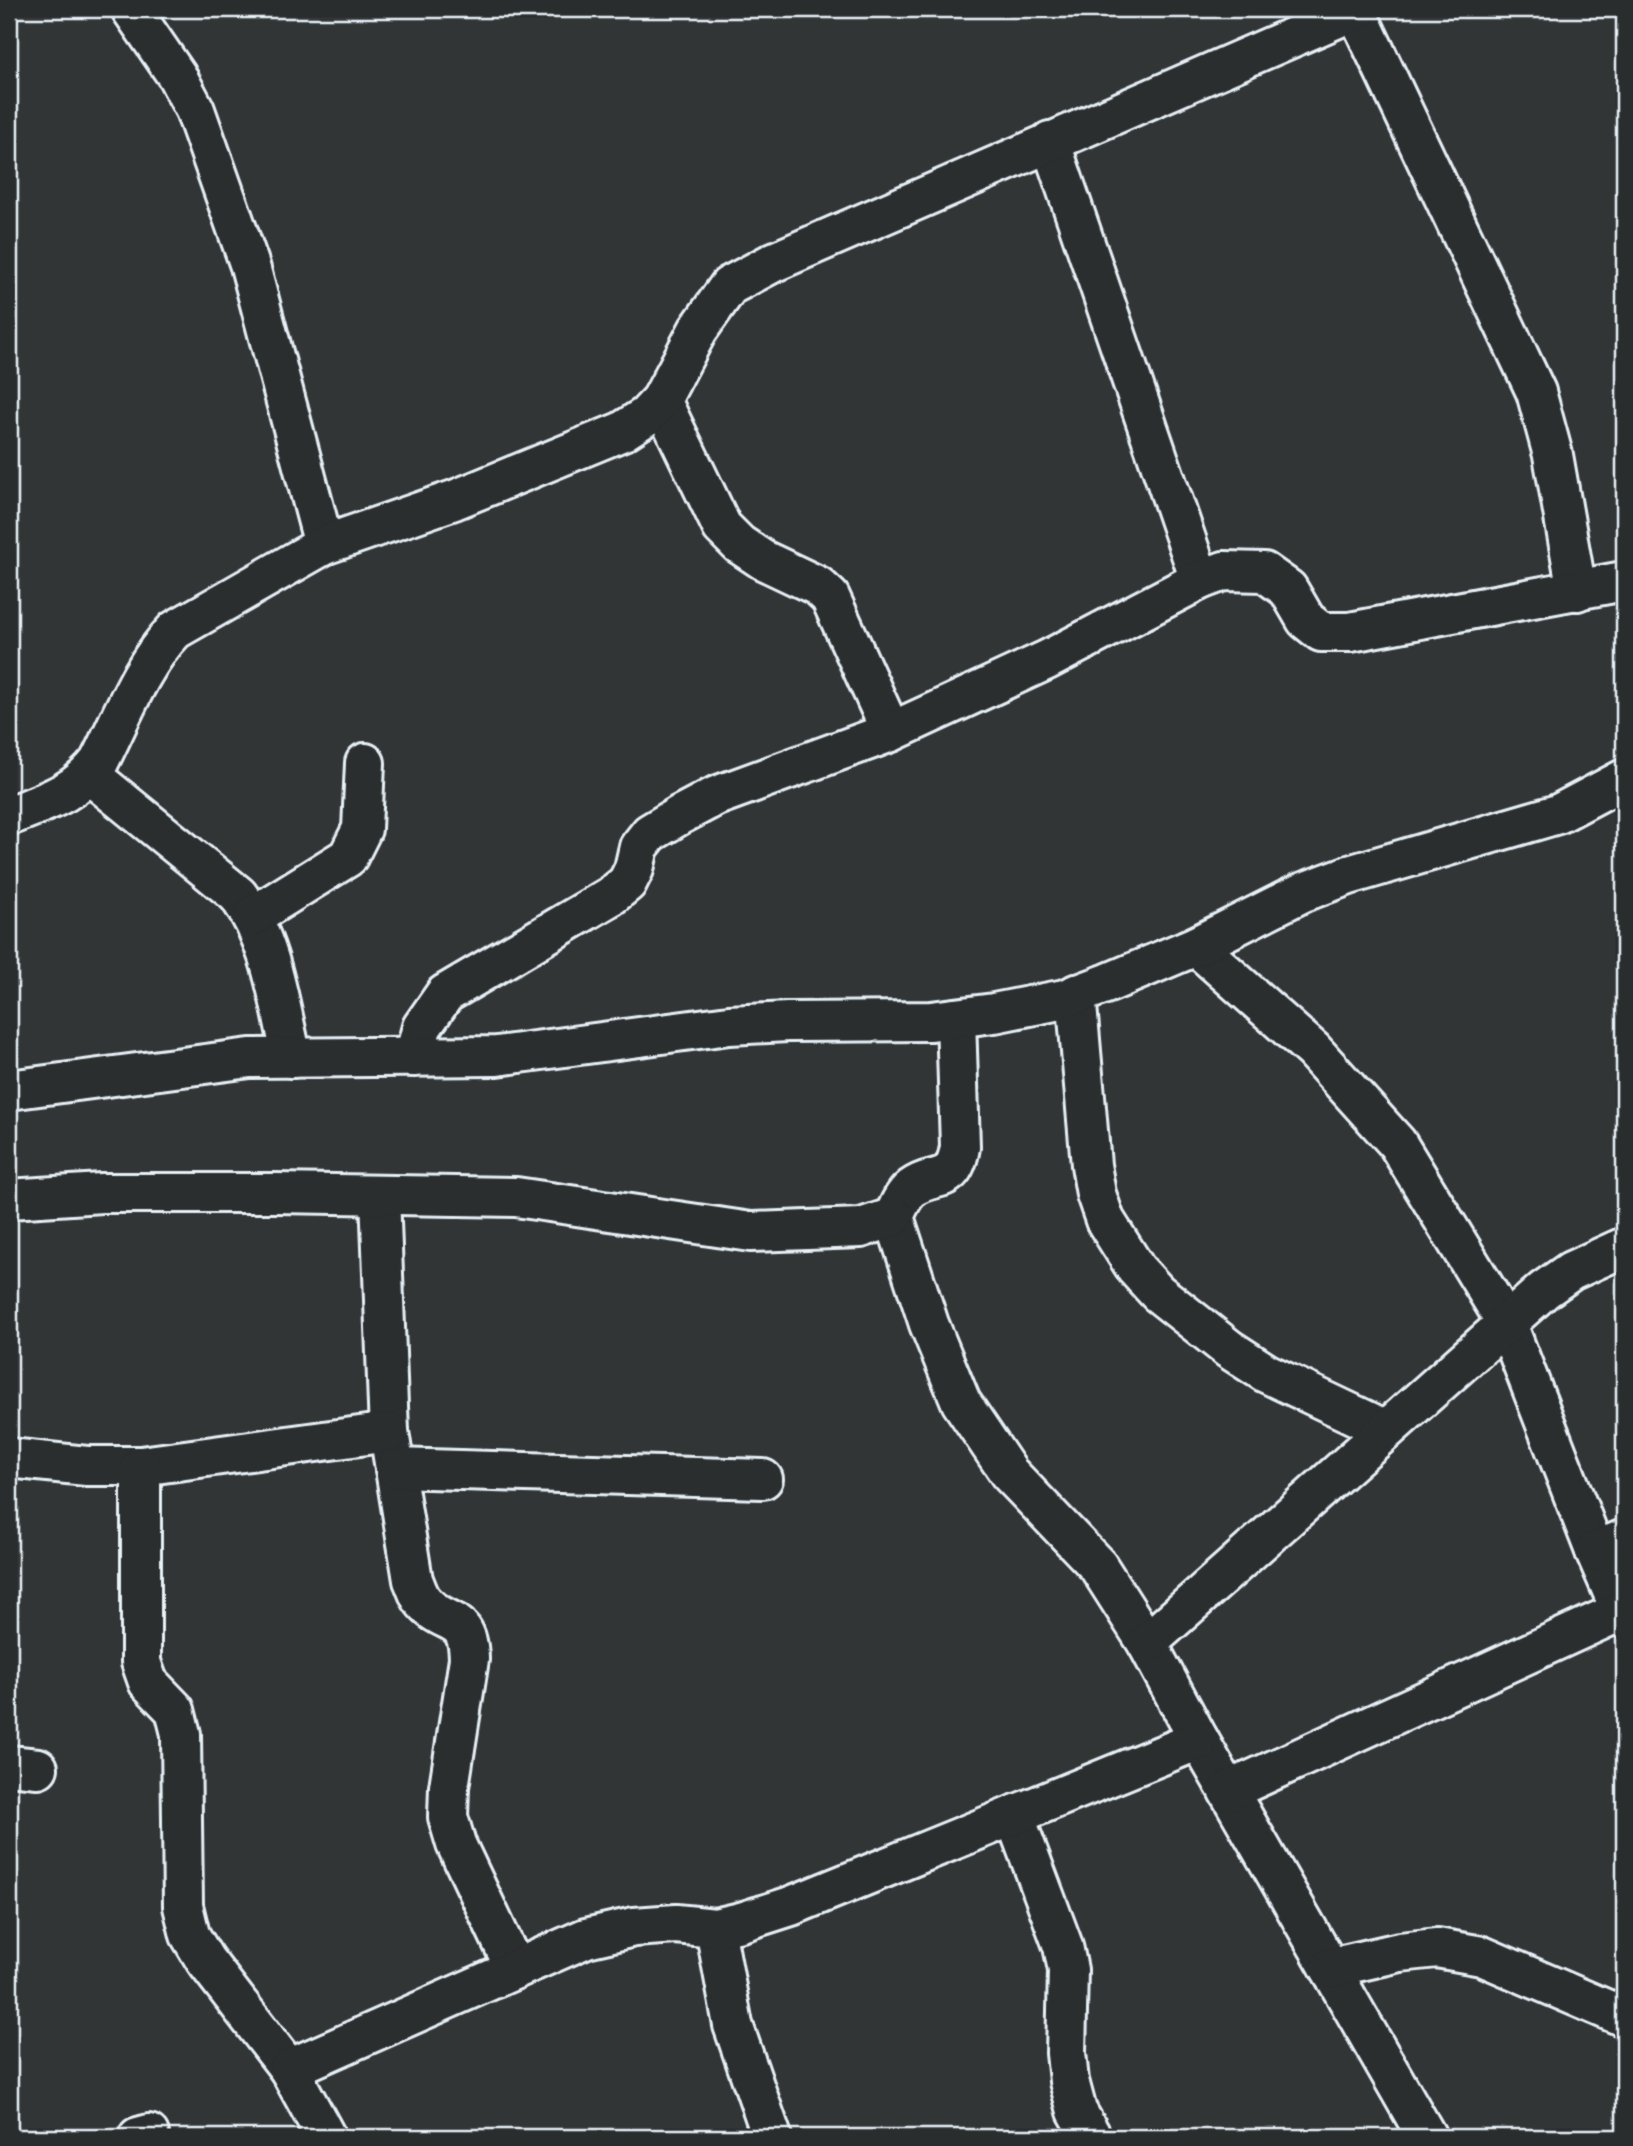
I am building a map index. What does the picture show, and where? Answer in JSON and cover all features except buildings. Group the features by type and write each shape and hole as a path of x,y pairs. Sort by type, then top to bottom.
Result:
{"street":[{"path":"131,9 177,76 195,110 250,266 324,545"},
{"path":"9,816 61,796 78,786 89,774 99,762 148,665 160,646 176,630 324,545 454,500 623,431 646,416 661,400 698,330 729,286 774,262 1356,9 1536,392 1553,455 1577,591"},
{"path":"1050,141 1200,580"},
{"path":"661,400 722,527 763,560 818,586 830,597 891,732"},
{"path":"414,1057 422,1027 445,994 611,896 627,883 634,869 639,847 650,833 716,796 891,732 1047,660 1200,580 1224,571 1264,572 1288,589 1306,620 1321,632 1350,632 1624,581"},
{"path":"253,916 348,857 362,829 365,763"},
{"path":"89,774 238,895 253,916 266,949 292,1058"},
{"path":"9,1090 250,1058 497,1056 729,1025 931,1021 994,1013 1065,999 1196,946 1301,893 1349,875 1558,814 1624,779"},
{"path":"1196,946 1313,1051 1397,1143 1507,1324 1609,1545 1623,1614 1228,1791"},
{"path":"1076,994 1096,1194 1105,1220 1136,1269 1158,1293 1229,1349 1266,1373 1386,1430"},
{"path":"956,1018 960,1147 958,1163 947,1175 913,1187 901,1201 894,1217 929,1324 961,1402 1009,1472 1098,1566 1147,1643 1199,1740 1427,2137"},
{"path":"9,1199 102,1193 516,1198 751,1232 861,1228 894,1217"},
{"path":"380,1195 392,1450 412,1580 423,1601 439,1614 456,1622 469,1638 469,1658 449,1787 448,1816 456,1844 515,1969"},
{"path":"1147,1643 1544,1290 1571,1271 1624,1247"},
{"path":"9,1458 87,1466 141,1466 392,1450 763,1479"},
{"path":"141,1466 141,1662 148,1682 175,1710 181,1734 183,1906 190,1936 205,1961 289,2069 326,2137"},
{"path":"289,2069 586,1938 634,1927 676,1924 715,1927 741,1922 791,1906 1199,1740"},
{"path":"1014,1815 1063,1946 1068,1970 1066,2053 1069,2081 1077,2111 1092,2137"},
{"path":"715,1927 733,2025 772,2137"},
{"path":"1330,1968 1400,1952 1437,1948 1482,1956 1624,2017"}]}
